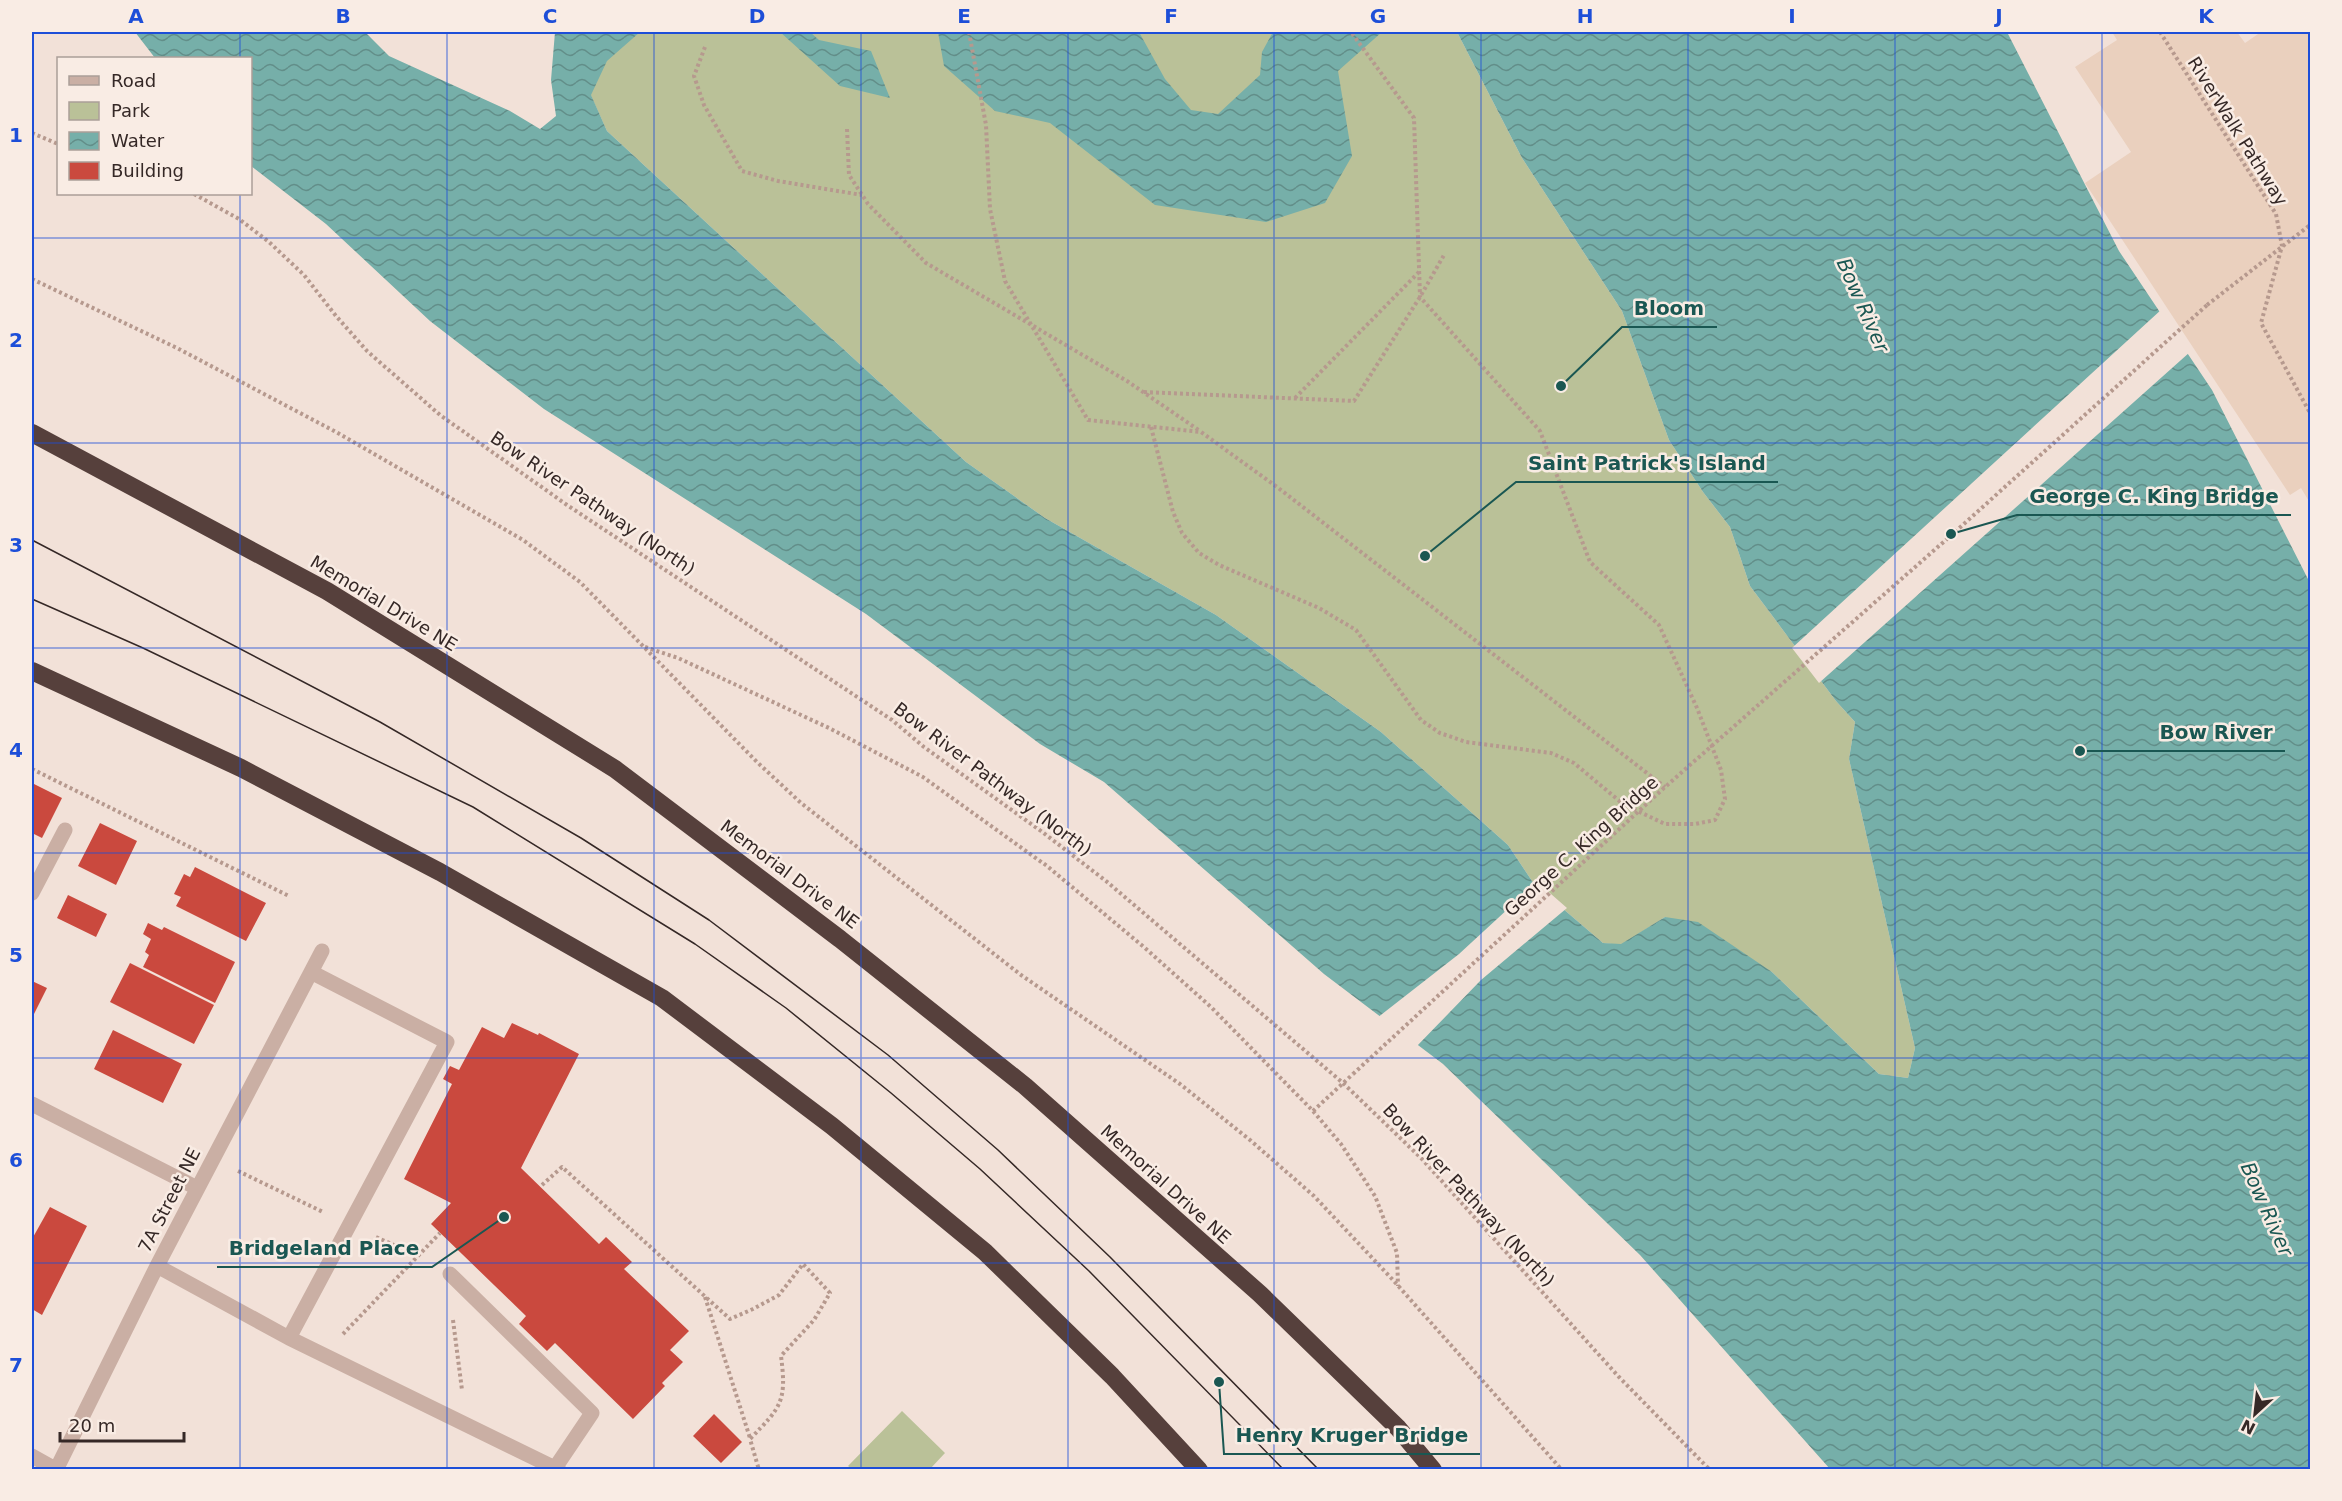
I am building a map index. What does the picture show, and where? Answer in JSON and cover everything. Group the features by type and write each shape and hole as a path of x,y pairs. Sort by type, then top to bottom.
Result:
{"highway":[{"name":"Memorial Drive NE","path":"32,433 327,591 615,769 840,939 1025,1086 1260,1294 1398,1428 1433,1470"},
{"path":"32,671 241,768 440,872 662,998 832,1126 985,1252 1112,1376 1199,1470"}],"street":[{"path":"32,893 65,830"},
{"name":"7A Street NE","path":"56,1470 157,1266 322,951"},
{"path":"290,1338 447,1042 311,972"},
{"path":"32,1104 197,1188"},
{"path":"157,1266 290,1338 557,1469 592,1413 450,1274"},
{"path":"32,1456 56,1470"}],"path":[{"path":"969,32 986,125 990,208 1005,281 1031,327 1088,420 1201,432"},
{"path":"1150,427 1173,512 1182,533 1199,553 1219,565 1319,608 1356,630 1421,720 1440,733 1466,742 1551,753 1574,763 1623,804 1665,824 1695,824 1715,819 1725,799 1721,770 1697,708 1659,625 1590,562 1540,431 1420,297 1414,117 1351,32"},
{"name":"RiverWalk Pathway","path":"2160,32 2276,214 2282,246 2261,323 2310,413"},
{"path":"705,47 694,76 705,105 742,171 778,181 862,195"},
{"path":"847,129 849,175 868,204 926,264 1143,392 1201,432 1276,487 1665,787"},
{"path":"32,133 57,144"},
{"name":"Bow River Pathway (North)","path":"196,195 239,219 269,242 304,275 367,351 440,415 567,505 892,720 924,747 1106,881 1342,1083 1421,1158 1619,1377 1710,1470"},
{"name":"George C. King Bridge","path":"1313,1111 1665,787 1947,539 2207,305 2310,225"},
{"path":"1143,392 1354,401 1444,255"},
{"path":"1295,399 1419,271"},
{"path":"32,279 258,389 524,540 580,582 757,762 801,803 1021,975 1180,1084 1250,1140 1314,1196 1562,1470"},
{"path":"643,646 678,658 819,723 923,777 1047,866 1145,948 1211,1007 1313,1111 1341,1144 1375,1196 1397,1253 1398,1287"},
{"path":"32,769 289,896"},
{"path":"213,1159 418,1256"},
{"path":"542,1185 562,1167 730,1318 779,1295 803,1264 830,1293 814,1320 781,1356 784,1384 777,1411 750,1439"},
{"path":"330,1358 340,1337 440,1233"},
{"path":"450,1274 437,1291 453,1321 463,1401 457,1420"},
{"path":"705,1297 759,1470"}],"green space":[{"path":"562,32 1457,32 1522,158 1622,311 1669,440 1703,492 1730,527 1750,586 1836,701 1855,722 1849,759 1915,1048 1908,1078 1879,1074 1772,972 1665,917 1621,945 1603,943 1534,884 1508,845 1381,732 1216,615 1045,518 966,462 607,131"},
{"path":"902,1411 945,1453 930,1469 852,1469 848,1466"}],"shaded area":[{"path":"2112,32 2237,32 2245,43 2261,32 2310,32 2310,503 2301,488 2290,495 2085,183 2131,152 2075,67 2117,40"}],"water":[{"name":"Bow River","path":"135,32 365,32 389,56 510,111 540,129 556,116 551,80 555,32 640,32 607,61 591,95 607,131 966,462 1045,518 1216,615 1381,732 1508,845 1534,884 1603,943 1621,944 1665,917 1698,922 1772,972 1879,1074 1908,1078 1915,1048 1849,759 1855,722 1836,701 1750,586 1730,527 1703,492 1669,440 1622,311 1522,158 1457,32 2007,32 2119,251 2212,390 2310,583 2310,1469 1830,1469 1640,1255 1443,1064 1324,974 1104,782 1040,744 866,614 544,409 430,321 326,224 252,167 252,57 154,57"},
{"path":"780,32 810,32 819,40 871,51 890,98 840,86"},
{"path":"938,32 1139,32 1165,79 1191,110 1218,114 1260,75 1262,52 1273,32 1382,32 1338,71 1352,156 1325,203 1266,222 1155,205 1050,123 995,111 944,66"}],"pier":[{"path":"2162,309 2190,352 1819,683 1792,648"},
{"path":"1535,880 1567,908 1481,980 1416,1047 1377,1018 1459,954 1510,907"}],"building":[{"path":"32,783 62,798 42,838 32,833"},
{"path":"100,823 137,841 116,885 78,866"},
{"path":"195,867 266,903 246,941 176,906 181,897 174,894 184,874 190,877"},
{"path":"68,895 107,914 96,937 57,918"},
{"path":"148,923 162,930 164,927 235,962 215,1003 143,967 149,955 145,952 151,939 143,934"},
{"path":"130,963 214,1005 194,1044 110,1002"},
{"path":"32,981 47,988 32,1018"},
{"path":"512,1023 538,1035 539,1033 579,1054 521,1168 599,1244 606,1237 632,1262 624,1269 689,1331 670,1350 683,1362 662,1383 665,1386 633,1419 555,1343 547,1351 519,1324 526,1316 431,1224 451,1203 404,1179 452,1084 443,1079 450,1066 459,1070 482,1027 504,1038"},
{"path":"113,1030 182,1064 163,1103 94,1069"},
{"path":"50,1207 87,1226 42,1315 32,1309 32,1239"},
{"path":"714,1414 742,1442 721,1463 693,1436"}],"tram line":[{"path":"32,540 380,722 581,838 709,920 888,1055 998,1150 1110,1257 1319,1470"},
{"path":"32,599 143,648 473,807 695,944 786,1008 980,1169 1089,1271 1284,1470"}],"place":[{"name":"Bloom","path":"1561,386"},
{"name":"George C. King Bridge","path":"1951,534"},
{"name":"Saint Patrick's Island","path":"1425,556"},
{"name":"Bow River","path":"2080,751"},
{"name":"Bridgeland Place","path":"504,1217"},
{"name":"Henry Kruger Bridge","path":"1219,1382"}]}
